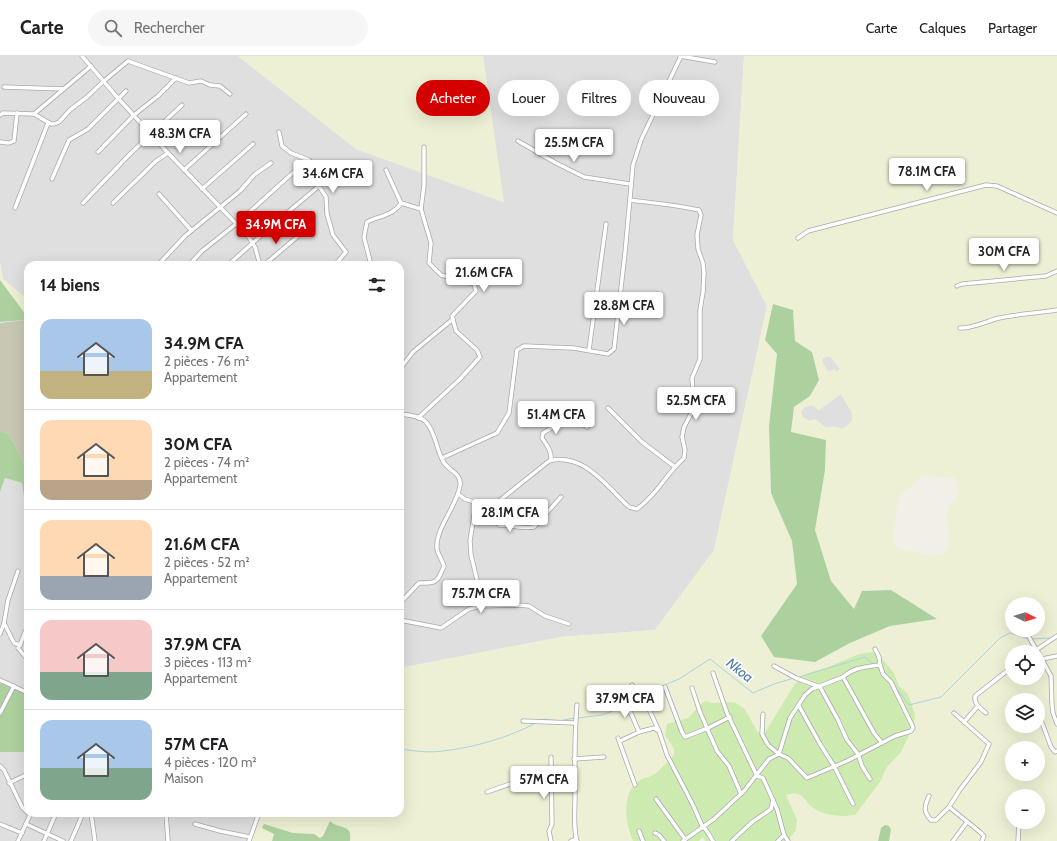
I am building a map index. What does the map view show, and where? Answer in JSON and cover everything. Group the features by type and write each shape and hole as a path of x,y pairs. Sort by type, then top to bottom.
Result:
{"street":[{"path":"82,56 168,153 248,236 255,247 259,261"},
{"path":"442,458 497,433 510,413 518,350 524,346 573,348 608,354 614,349 625,253 630,184 633,165 641,140 681,56 715,62"},
{"path":"0,115 3,113 34,114 48,123 54,124 88,97 128,61 189,83 201,81 210,85 220,86 230,94"},
{"path":"34,114 91,66"},
{"path":"98,152 134,115 158,96 176,78"},
{"path":"4,87 64,89"},
{"path":"52,179 69,140 88,129 126,91"},
{"path":"83,203 182,105"},
{"path":"0,142 9,143 14,141 17,113"},
{"path":"184,170 246,114"},
{"path":"15,208 48,123"},
{"path":"279,132 282,146 291,153 309,160 314,165 319,186 326,197 327,214 333,235 346,252 338,261"},
{"path":"518,141 584,177 630,184"},
{"path":"202,189 253,144"},
{"path":"418,418 460,379 480,356 477,350 456,331 452,316 476,291 474,284 441,275 429,263 431,243 421,209 424,185 424,147"},
{"path":"113,203 156,161 168,153"},
{"path":"193,261 202,251 236,224 306,161"},
{"path":"162,261 202,220 220,208 240,191 254,175 271,163"},
{"path":"386,170 401,203 421,209"},
{"path":"798,238 808,231 986,185 997,186 1057,213"},
{"path":"232,261 319,186"},
{"path":"159,194 191,230"},
{"path":"489,509 552,460 574,462 595,473 629,507 637,509 645,504 684,458 682,437 684,427 694,408 692,378 700,359 700,310 704,292 703,263 698,249 698,235 701,215 699,210 678,205 630,200"},
{"path":"371,261 364,237 367,222 397,209 401,203"},
{"path":"589,350 602,263 606,224"},
{"path":"269,261 297,237"},
{"path":"957,286 962,284 1046,276 1057,271"},
{"path":"960,328 967,329 976,324 1000,318 1057,310"},
{"path":"404,363 413,352 453,319"},
{"path":"608,408 642,442 675,467"},
{"path":"404,415 426,421 443,462 458,476 461,484 439,538 437,548 444,566 438,580 432,583 419,583 404,599"},
{"path":"552,460 552,455 547,444 542,438 543,433 558,424 568,421 576,420 587,427"},
{"path":"458,494 465,499 483,505 489,509 499,525 528,528 534,527 561,497"},
{"path":"476,503 470,541 471,555 479,588 481,606"},
{"path":"0,634 4,623 8,600 18,571"},
{"path":"404,621 441,628 469,609 481,606 518,605 529,606 545,616 569,624"},
{"path":"4,623 14,643 20,645"},
{"path":"24,635 18,648 24,655"},
{"path":"1045,645 1057,636"},
{"path":"763,714 762,734 768,745 779,754 788,758 806,778 847,761 895,736 911,731 913,728 891,682 883,674 875,649"},
{"path":"1045,658 1057,656"},
{"path":"656,799 684,840 703,828 741,794 757,776 768,759 779,754 790,718 805,695 812,689 820,687 857,668 880,665"},
{"path":"1045,665 1051,676 1053,713 1057,724"},
{"path":"774,666 796,678 820,687 847,740 858,754 862,766 870,779"},
{"path":"986,713 978,706 975,696 1005,672"},
{"path":"713,673 730,717 757,776 763,778 773,800 784,835 788,841"},
{"path":"843,676 874,733 882,743"},
{"path":"0,680 24,691"},
{"path":"632,685 648,707 659,730 667,755 703,828 713,841"},
{"path":"0,714 14,686"},
{"path":"665,687 685,737 730,717"},
{"path":"692,688 700,712 717,751 729,766 741,794"},
{"path":"625,699 639,732"},
{"path":"571,841 577,840 574,831 574,759 577,705"},
{"path":"799,706 834,766 853,804"},
{"path":"964,722 978,706"},
{"path":"929,796 924,810 931,820 936,820 949,808 959,791 981,762 990,744 954,713"},
{"path":"523,721 575,723"},
{"path":"635,786 619,740 654,728 659,730"},
{"path":"1045,731 1051,747 1055,752 1057,751"},
{"path":"551,757 552,824 549,831 551,841"},
{"path":"574,759 604,757"},
{"path":"0,766 4,770 9,783 24,809"},
{"path":"9,783 24,776"},
{"path":"487,792 510,784 575,784"},
{"path":"732,841 771,809 773,800"},
{"path":"949,808 984,836 982,841"},
{"path":"18,841 29,817"},
{"path":"44,841 54,817"},
{"path":"92,817 95,841"},
{"path":"166,817 168,841"},
{"path":"195,824 250,839 258,817"},
{"path":"71,841 80,818"},
{"path":"953,841 967,822"},
{"path":"0,824 22,833"},
{"path":"26,824 63,841"},
{"path":"1018,841 1019,829"},
{"path":"639,831 643,841"},
{"path":"655,832 664,841"},
{"path":"778,841 784,835"}],"shaded area":[{"path":"0,56 238,56 356,149 503,202 490,107 490,80 486,80 483,56 744,56 733,240 767,306 714,550 655,630 561,637 404,667 404,261 24,261 24,297 3,279 0,262"},
{"path":"238,56 483,56 486,80 416,80 416,116 490,116 490,105 504,202 356,149"},
{"path":"744,56 1057,56 1057,841 889,841 891,830 881,828 878,841 790,841 796,830 797,820 786,795 796,793 800,794 814,809 880,782 887,767 901,752 915,715 907,693 899,686 894,673 878,654 811,672 802,677 794,685 766,731 761,734 757,731 745,709 731,702 703,702 688,718 667,724 665,736 672,744 675,753 673,758 652,776 643,778 628,831 633,841 350,841 351,834 343,827 333,825 320,838 314,834 293,833 283,829 262,828 275,834 272,841 249,841 258,817 404,817 404,667 561,637 655,630 714,550 767,306 733,240","holes":["773,304 793,310 795,341 812,352 819,379 810,396 794,407 791,432 825,470 815,530 831,581 854,609 937,619 890,626 850,643 815,662 761,636 797,584 792,541 771,493 769,426 777,354 765,340","830,356 840,369 836,372 834,369 827,372 822,361 823,358","841,394 852,413 852,421 843,429 834,427 826,428 815,419 810,421 803,417 801,412 805,407 813,405 818,410","923,475 931,477 955,478 959,494 949,507 946,519 949,531 948,548 944,553 935,556 904,550 894,546 894,529 899,497"]},
{"path":"0,262 3,279 24,297 24,312 0,280"},
{"path":"24,320 24,464 10,435 0,431 0,323"},
{"path":"830,356 840,369 836,372 828,372 822,361 823,358"},
{"path":"841,394 852,413 852,422 843,429 834,427 826,428 815,419 810,421 803,417 800,412 805,407 813,405 819,410"},
{"path":"5,478 22,483 24,498 24,692 0,683 0,492"},
{"path":"0,752 24,752 24,817 258,817 249,841 0,841"}],"green space":[{"path":"0,280 24,312 24,320 0,322"},
{"path":"773,304 793,310 795,341 812,352 819,380 810,396 794,407 791,432 826,440 825,470 815,530 831,581 854,609 862,591 891,590 937,619 890,626 850,643 815,662 774,657 761,636 797,584 792,541 771,493 769,426 777,354 765,340"},
{"path":"0,431 10,435 24,464 24,498 22,483 5,478 0,492"},
{"path":"873,652 878,654 894,673 899,686 907,693 915,715 914,725 901,752 887,767 880,782 855,815 840,816 824,813 811,806 800,795 792,794 786,795 797,820 796,830 790,838 790,841 705,841 703,837 699,841 633,841 626,813 630,791 634,785 656,773 674,754 672,745 665,736 667,724 688,718 703,702 731,702 736,703 745,709 757,731 761,734 766,731 794,685 802,677 811,672 826,668 859,654"},
{"path":"0,683 24,692 24,752 0,752"},
{"path":"330,821 347,829 350,835 350,841 272,841 274,834 262,828 264,824 293,833 314,834 320,838 323,836"},
{"path":"885,825 889,826 891,830 889,841 878,841 881,828"}],"waterway":[{"name":"Nkoa","path":"894,685 909,705 941,697 1000,638 1010,633 1029,639"},
{"name":"Nkoa","path":"1032,639 1051,638"},
{"name":"Nkoa","path":"799,677 865,657 874,665"},
{"name":"Nkoa","path":"641,695 679,679 710,659 753,693 774,684 794,678"},
{"name":"Nkoa","path":"578,718 602,715 620,708 638,696"},
{"name":"Nkoa","path":"541,720 558,721 575,718"},
{"name":"Nkoa","path":"404,750 433,752 467,747 503,737 536,723"}]}
